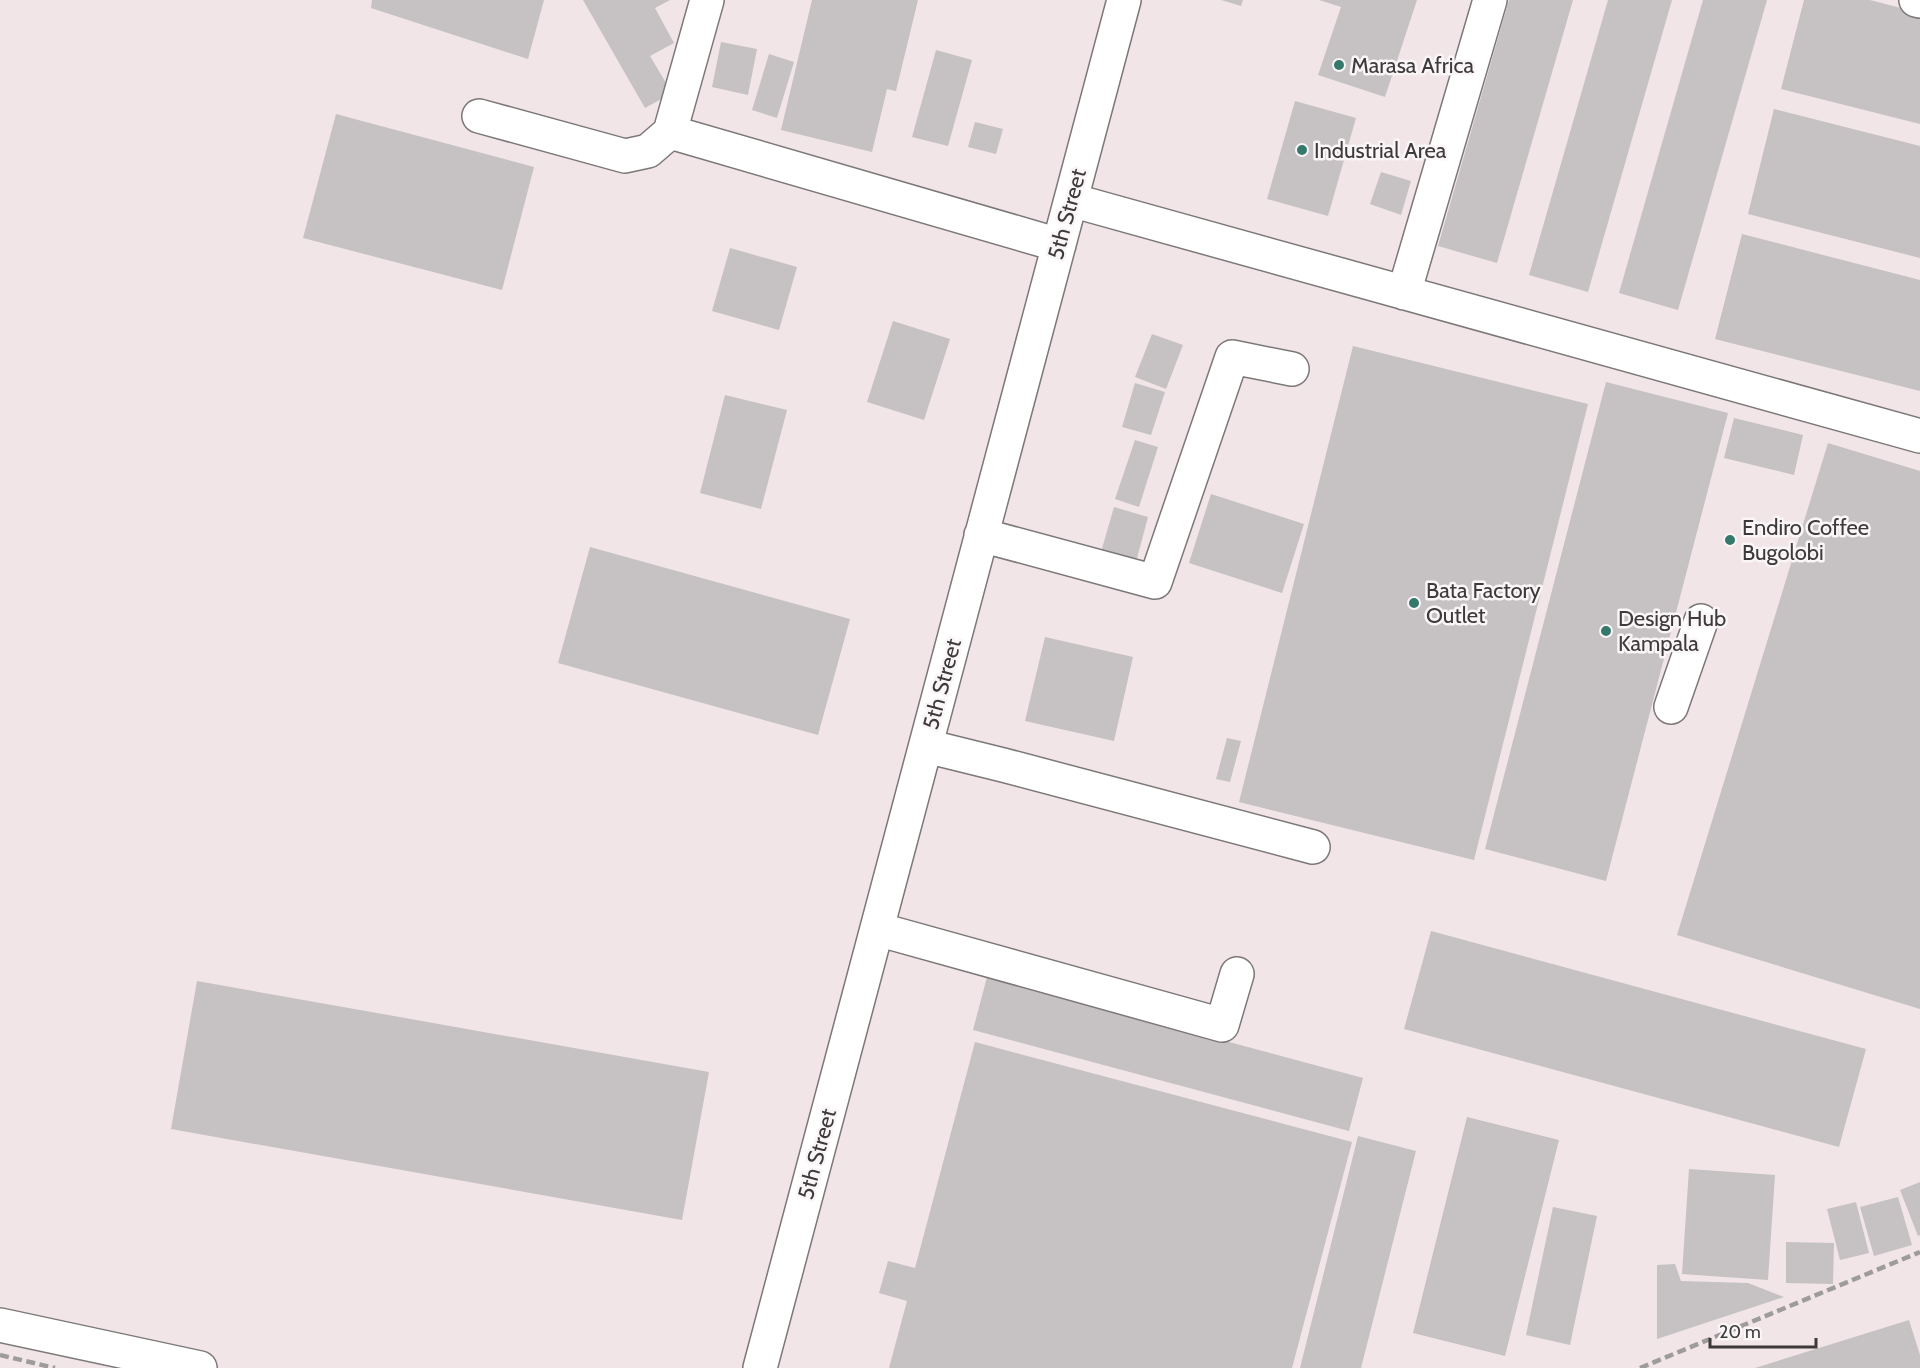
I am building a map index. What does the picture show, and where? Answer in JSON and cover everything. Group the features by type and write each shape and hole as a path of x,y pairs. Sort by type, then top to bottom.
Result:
{"street":[{"path":"479,116 625,156 648,151 670,132 707,0"},
{"name":"5th Street","path":"760,1368 1124,0"},
{"path":"1404,293 1490,0"},
{"path":"670,132 1059,245"},
{"path":"1071,200 1920,436"},
{"path":"981,535 1155,582 1232,357 1292,369"},
{"path":"1671,707 1701,621"},
{"path":"926,746 1313,847"},
{"path":"877,929 1222,1025 1237,974"},
{"path":"0,1325 200,1368"}],"shaded area":[{"path":"0,0 1920,0 1920,1368 0,1368"}],"building":[{"path":"372,0 544,0 528,59 371,8"},
{"path":"583,0 670,0 655,8 674,43 650,56 672,93 645,108"},
{"path":"812,0 918,0 896,91 887,89 872,152 781,130"},
{"path":"1221,0 1243,0 1241,6"},
{"path":"1319,0 1417,0 1385,97 1318,75 1341,7"},
{"path":"1509,0 1573,0 1497,263 1438,246"},
{"path":"1608,0 1672,0 1588,292 1529,275"},
{"path":"1703,0 1767,0 1678,310 1619,293"},
{"path":"1804,0 1870,0 1920,13 1920,124 1781,89"},
{"path":"721,42 757,49 748,95 712,87"},
{"path":"936,50 972,60 948,146 912,137"},
{"path":"769,54 794,62 777,118 752,110"},
{"path":"1295,101 1356,118 1328,216 1267,199"},
{"path":"1774,109 1920,146 1920,258 1748,214"},
{"path":"336,114 534,167 502,290 303,238"},
{"path":"975,122 1003,129 996,154 968,147"},
{"path":"1381,172 1411,181 1401,215 1370,204"},
{"path":"1742,234 1920,280 1920,391 1715,339"},
{"path":"730,248 797,267 779,330 712,311"},
{"path":"893,321 950,339 924,420 867,402"},
{"path":"1152,334 1183,345 1166,389 1135,377"},
{"name":"Bata Factory Outlet","path":"1353,346 1588,404 1474,860 1239,802"},
{"name":"Design Hub Kampala","path":"1606,382 1728,413 1606,881 1485,849"},
{"path":"1135,383 1165,392 1151,435 1122,427"},
{"path":"725,395 787,410 761,509 700,493"},
{"path":"1734,418 1803,435 1794,475 1724,458"},
{"path":"1135,440 1158,447 1139,507 1115,499"},
{"path":"1828,443 1920,471 1920,1009 1677,935"},
{"path":"1211,494 1304,524 1282,593 1189,563"},
{"path":"1114,507 1148,517 1136,562 1101,552"},
{"path":"590,547 850,619 818,735 558,663"},
{"path":"1045,637 1133,657 1114,741 1025,721"},
{"path":"1227,738 1241,741 1230,782 1216,779"},
{"path":"1431,931 1866,1049 1839,1147 1404,1029"},
{"path":"987,977 1363,1078 1349,1131 973,1030"},
{"path":"197,981 709,1072 682,1220 171,1129"},
{"path":"975,1042 1352,1142 1292,1368 889,1368 907,1301 879,1293 888,1261 915,1268"},
{"path":"1467,1117 1559,1140 1505,1356 1413,1333"},
{"path":"1358,1136 1416,1151 1361,1368 1300,1368"},
{"path":"1689,1169 1775,1175 1768,1280 1682,1274"},
{"path":"1920,1182 1920,1235 1918,1236 1900,1190"},
{"path":"1898,1197 1912,1245 1874,1256 1860,1207"},
{"path":"1856,1202 1869,1253 1840,1260 1827,1209"},
{"path":"1553,1207 1597,1216 1570,1345 1526,1335"},
{"path":"1786,1242 1834,1243 1833,1284 1786,1283"},
{"path":"1675,1264 1681,1281 1748,1283 1784,1297 1657,1339 1657,1265"},
{"path":"1909,1320 1920,1355 1920,1368 1755,1368"}],"railway":[{"path":"1640,1368 1920,1252"},
{"path":"0,1355 55,1368"}],"place":[{"name":"Marasa Africa","path":"1339,65"},
{"name":"Industrial Area","path":"1302,150"},
{"name":"Endiro Coffee Bugolobi","path":"1730,540"},
{"name":"Bata Factory Outlet","path":"1414,603"},
{"name":"Design Hub Kampala","path":"1606,631"}]}
